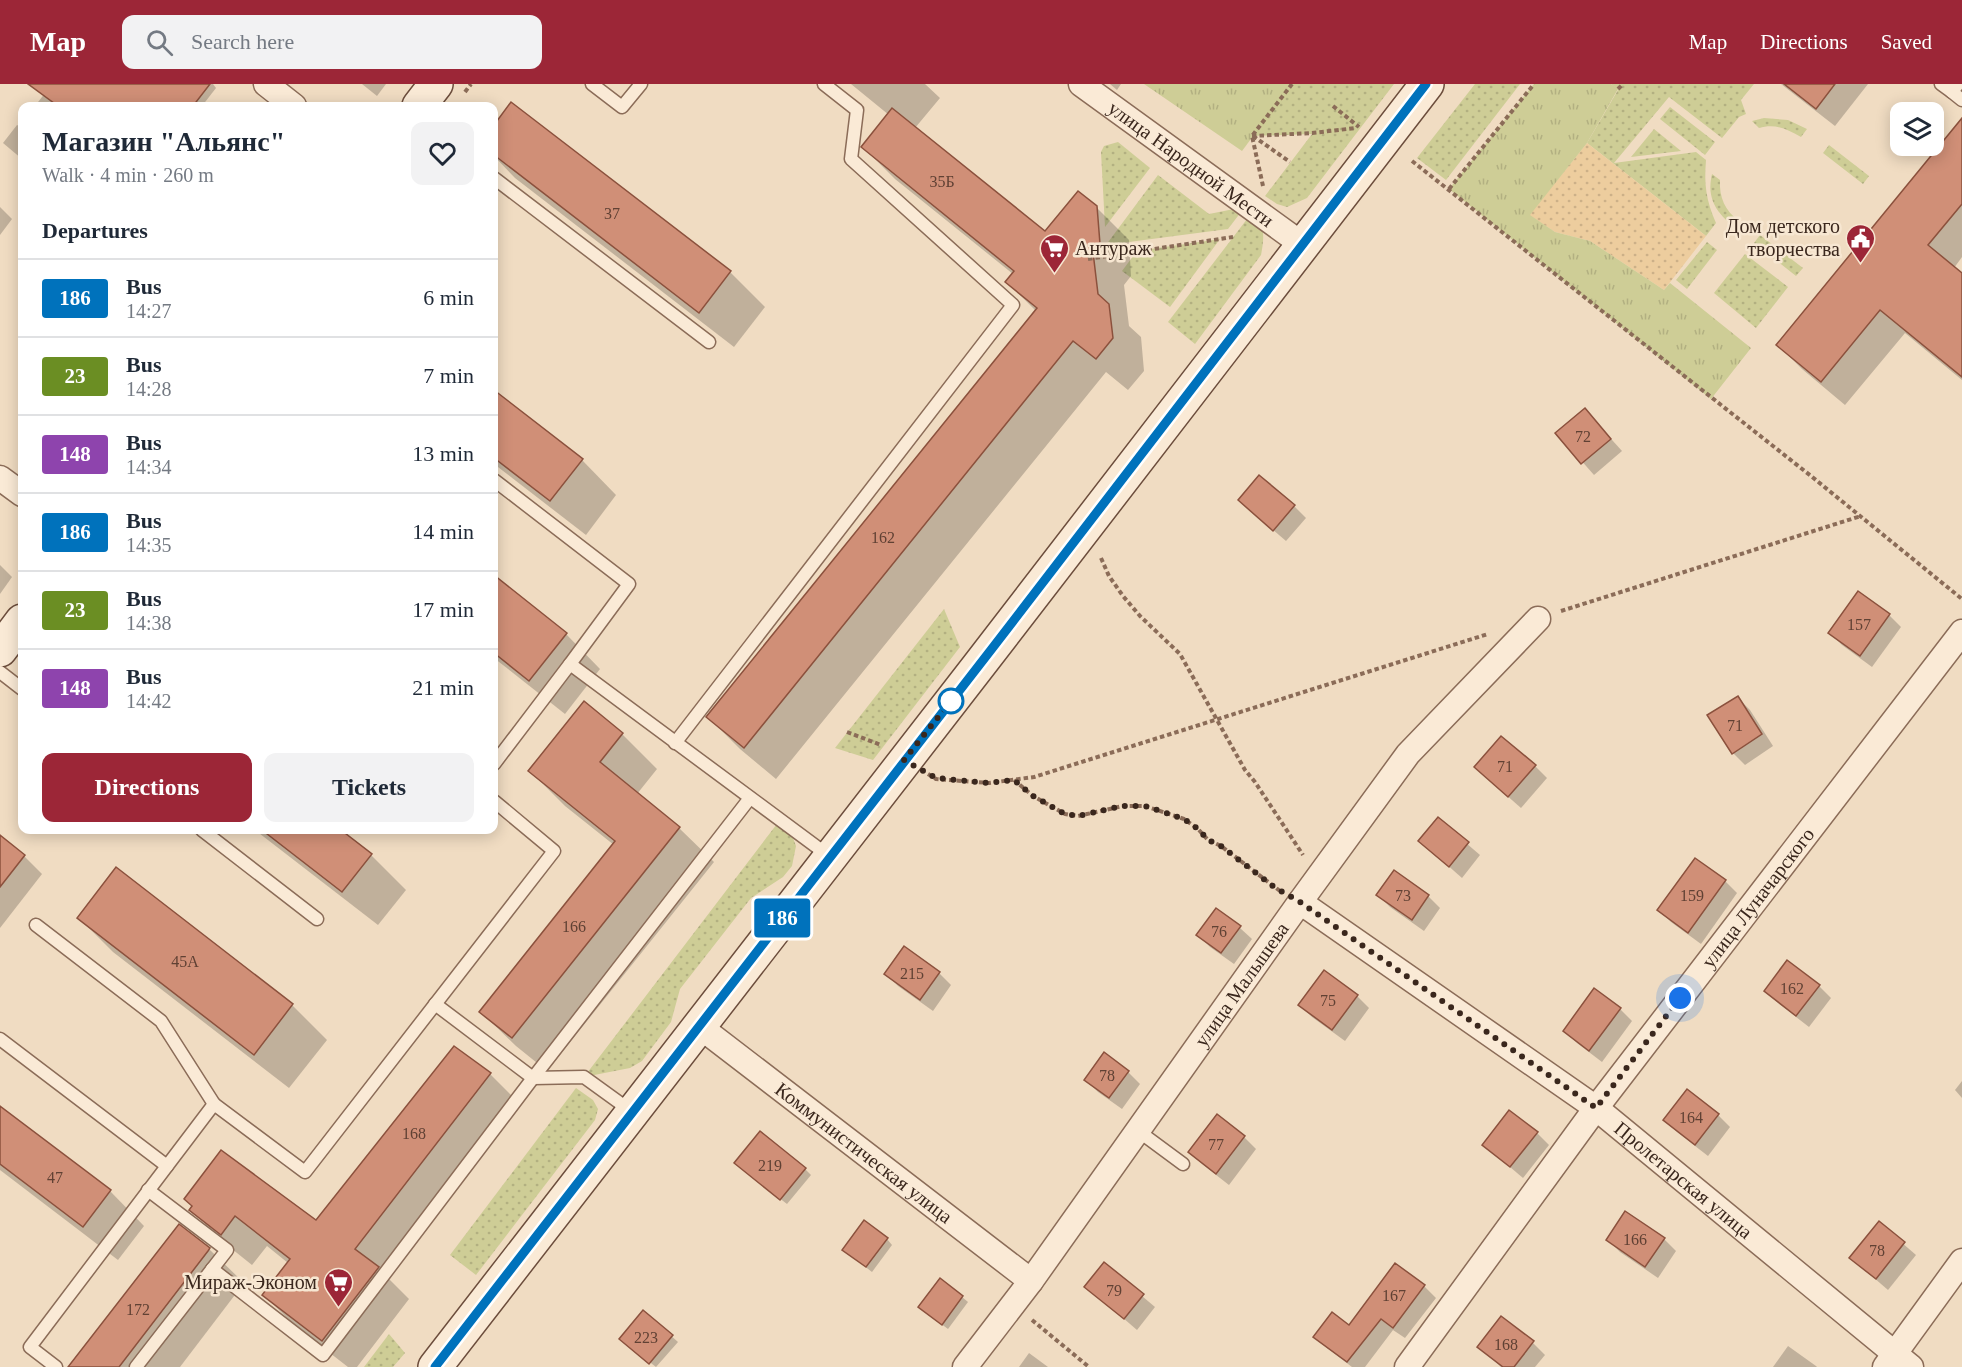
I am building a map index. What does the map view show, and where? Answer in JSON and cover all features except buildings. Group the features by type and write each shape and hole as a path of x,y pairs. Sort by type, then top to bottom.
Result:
{"street":[{"path":"266,84 289,102"},
{"path":"422,102 436,84"},
{"path":"435,1367 1426,84"},
{"name":"улица Народной Мести","path":"1096,88 1303,244"},
{"path":"0,478 18,491"},
{"name":"улица Малышева","path":"965,1367 1014,1305 1408,754 1538,619"},
{"path":"0,650 18,626"},
{"name":"улица Луначарского","path":"1407,1367 1596,1108 1962,632"},
{"name":"Пролетарская улица","path":"1300,902 1596,1108 1897,1362"},
{"name":"Коммунистическая улица","path":"699,1026 1031,1281"},
{"path":"1897,1362 1962,1261"}],"lane":[{"path":"592,84 622,107 641,84"},
{"path":"675,742 1013,305 850,159 857,110 824,84"},
{"path":"1941,84 1957,92"},
{"path":"498,181 709,342"},
{"path":"498,483 629,584 498,759"},
{"path":"570,664 830,857"},
{"path":"0,672 18,686"},
{"path":"212,1269 323,1355 533,1078 750,798"},
{"path":"36,925 161,1021 214,1104 305,1172 554,850 498,804"},
{"path":"207,834 316,918"},
{"path":"435,1004 533,1078 584,1077 632,1112"},
{"path":"0,1039 167,1166"},
{"path":"56,1367 30,1347 214,1104"},
{"path":"1137,1130 1183,1164"},
{"path":"136,1367 227,1250 148,1190"}],"path":[{"path":"1265,196 1252,136 1292,84"},
{"path":"1449,189 1533,84"},
{"path":"1618,90 1623,84"},
{"path":"1252,136 1312,133 1360,127 1333,106"},
{"path":"1252,136 1290,162"},
{"path":"1412,161 1811,476 1962,599"},
{"path":"1088,258 1233,237"},
{"path":"1538,619 1861,516"},
{"path":"1101,558 1109,576 1123,596 1140,616 1180,654 1245,770 1308,861 1321,873"},
{"path":"847,732 884,746 936,778 989,783 1034,777 1494,633"},
{"path":"1014,780 1033,796 1065,814 1078,816 1122,806 1145,806 1184,819 1208,840 1221,846 1274,887 1300,902"},
{"path":"1014,1305 1089,1367"}],"green space":[{"path":"1144,84 1292,84 1242,151"},
{"path":"1292,84 1394,84 1307,198 1287,207 1265,196 1312,134 1252,136"},
{"path":"1475,84 1520,84 1446,180 1417,158"},
{"path":"1534,84 1611,84 1618,89 1587,143 1530,215 1555,232 1590,241 1664,290 1670,283 1751,348 1711,399 1449,189"},
{"path":"1611,84 1754,84 1741,100 1746,114 1739,117 1722,138 1669,97 1614,163 1696,152 1706,160 1706,192 1716,223 1706,236 1587,143 1618,90"},
{"path":"1670,107 1715,142 1705,155 1660,119"},
{"path":"1764,118 1788,120 1807,129 1801,137 1781,128 1770,126 1759,128 1752,121"},
{"path":"1654,129 1681,151 1631,157"},
{"path":"1118,142 1150,168 1105,227 1101,152 1104,146"},
{"path":"1829,145 1869,176 1863,184 1823,153"},
{"path":"1712,174 1720,180 1722,198 1727,208 1739,221 1735,228 1714,205 1711,191"},
{"path":"1158,175 1209,214 1234,209 1241,212 1228,229 1106,245"},
{"path":"1254,210 1263,231 1261,255 1195,344 1168,322"},
{"path":"1760,235 1803,268 1796,276 1754,243"},
{"path":"1220,239 1170,307 1122,271 1137,251"},
{"path":"1707,242 1717,250 1687,289 1676,280"},
{"path":"1745,254 1788,287 1756,328 1714,293"},
{"path":"944,609 960,647 873,760 835,748"},
{"path":"780,820 791,833 796,846 792,866 783,877 751,898 680,989 671,1022 642,1061 630,1068 584,1077"},
{"path":"576,1088 593,1100 598,1109 595,1120 476,1275 450,1255"},
{"path":"389,1334 405,1353 393,1367 364,1367"}],"sand":[{"path":"1587,143 1706,236 1664,290 1590,241 1555,232 1529,215"}],"bus line":[{"name":"186","path":"435,1367 1426,84"}],"place":[{"name":"Дом детского творчества","path":"1861,264"},
{"name":"Антураж","path":"1054,274"},
{"name":"Мираж-Эконом","path":"338,1308"}],"route":[{"path":"951,701 904,760 936,778 989,783 1014,780 1033,796 1065,814 1078,816 1122,806 1145,806 1184,819 1208,840 1221,846 1274,887 1300,902 1596,1108 1680,998"}]}
